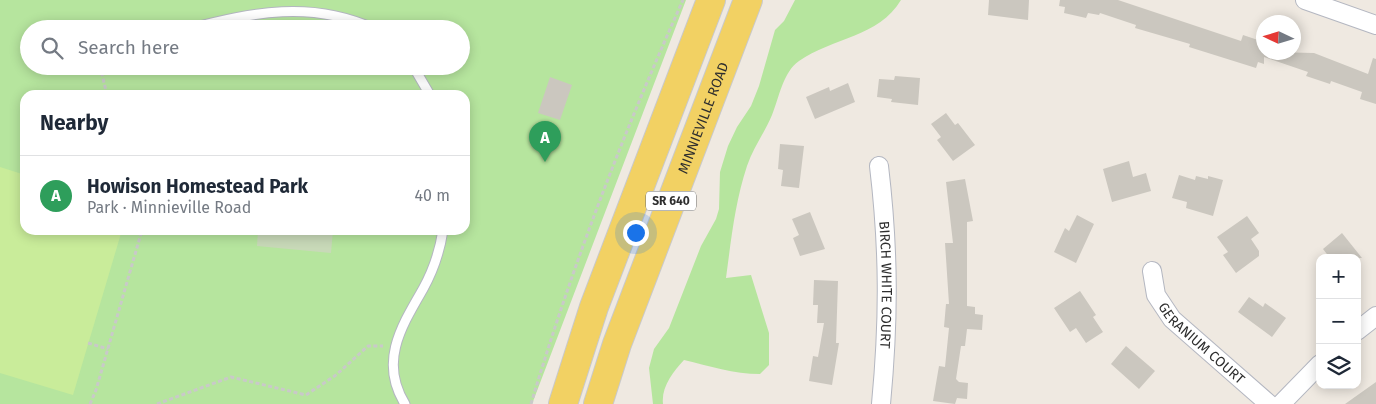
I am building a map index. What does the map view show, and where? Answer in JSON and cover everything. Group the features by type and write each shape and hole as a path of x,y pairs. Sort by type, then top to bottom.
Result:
{"main road":[{"name":"SR 640","path":"563,404 594,307 711,0"},
{"name":"MINNIEVILLE ROAD","path":"598,404 617,344 748,0"}],"street":[{"path":"1305,0 1376,25"},
{"name":"BIRCH WHITE COURT","path":"878,166 888,275 888,336 881,404"},
{"name":"GERANIUM COURT","path":"1152,271 1156,295 1172,319 1269,404"},
{"path":"1361,328 1376,316"},
{"path":"1281,404 1316,368"}],"lane":[{"path":"224,20 264,10 286,7 314,7 335,10 361,20"},
{"path":"418,75 427,90"},
{"path":"405,404 397,391 393,375 396,347 402,326 434,266 442,235"}],"path":[{"path":"531,404 552,333 576,263 654,65 682,0"},
{"path":"102,75 106,90"},
{"path":"90,404 96,390 141,235"},
{"path":"88,343 108,349"},
{"path":"158,404 230,378 306,395 336,375 368,346 396,347"}],"green space":[{"path":"0,0 686,0 532,404 0,404"},
{"path":"795,0 901,0 892,12 880,22 854,36 812,53 794,66 785,78 772,115 747,166 736,208 726,278 751,275 769,333 769,365 760,374 750,374 684,360 666,386 663,404 653,404 649,368 654,349 669,328 701,246 716,219 719,209 720,172 728,146 737,127 751,106 759,86 775,30 784,21"},
{"path":"0,167 20,173 20,235 121,235 73,395 0,373"},
{"path":"258,235 333,235 331,253 257,246"}],"building":[{"path":"989,0 1029,0 1028,20 988,15"},
{"path":"1060,0 1118,0 1241,41 1243,35 1256,39 1256,60 1264,60 1264,64 1258,62 1256,68 1189,47 1190,44 1135,28 1136,25 1100,13 1099,15 1088,13 1086,18 1064,13 1065,7 1059,6"},
{"path":"1301,53 1314,53 1368,74 1373,58 1376,59 1376,104 1360,99 1362,92 1331,81 1330,84 1306,76 1308,72 1273,60 1301,60"},
{"path":"895,76 920,78 918,105 891,102 892,99 877,97 879,79 894,80"},
{"path":"550,77 572,85 560,120 538,113"},
{"path":"848,83 855,102 815,119 806,97 829,87 830,91"},
{"path":"946,113 955,125 958,123 975,145 953,161 937,140 941,137 931,124"},
{"path":"780,144 804,146 799,188 781,186 783,170 778,169"},
{"path":"1129,161 1133,177 1146,173 1151,191 1112,202 1103,169"},
{"path":"1179,175 1195,180 1196,176 1208,179 1208,176 1223,180 1213,216 1186,208 1187,202 1172,198"},
{"path":"965,179 973,221 967,222 967,306 975,307 975,314 983,315 982,330 967,329 965,346 961,346 956,379 959,382 968,383 967,399 957,398 955,404 933,401 939,366 945,367 949,328 944,327 946,304 949,304 945,243 953,243 946,182"},
{"path":"810,212 825,249 800,256 793,238 799,235 792,219"},
{"path":"1077,215 1094,224 1076,263 1054,252 1065,228 1069,231"},
{"path":"1247,216 1259,233 1251,239 1259,251 1259,256 1236,273 1223,255 1228,252 1217,237"},
{"path":"1342,233 1359,254 1327,254 1323,249"},
{"path":"814,280 838,281 836,343 839,343 832,385 809,381 813,356 818,357 824,323 817,323 818,305 813,305"},
{"path":"1080,291 1096,315 1093,317 1103,332 1086,343 1076,328 1070,332 1054,308"},
{"path":"1249,297 1263,307 1265,303 1286,318 1272,337 1238,312"},
{"path":"1126,346 1155,371 1139,389 1111,364"},
{"path":"1376,382 1376,404 1345,404"}],"place":[{"name":"Howison Homestead Park","path":"545,162"}]}
